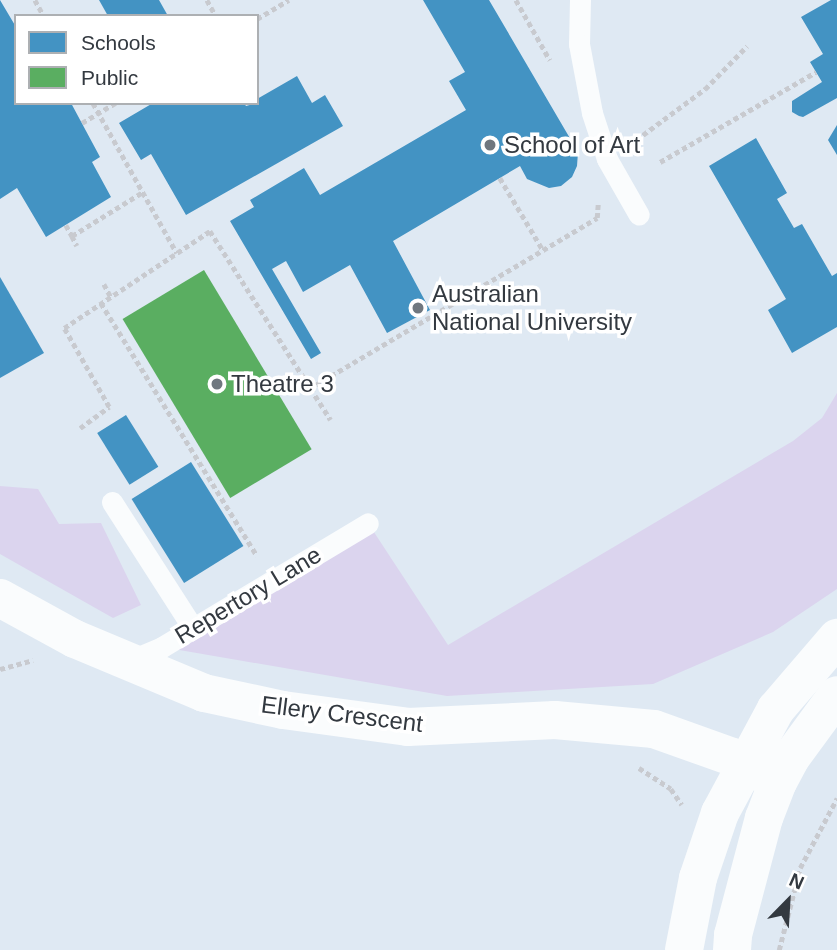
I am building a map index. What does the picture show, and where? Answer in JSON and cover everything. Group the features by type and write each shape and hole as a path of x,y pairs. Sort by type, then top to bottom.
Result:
{"street":[{"name":"Ellery Crescent","path":"2,602 125,662 204,693 283,710 408,727 555,720 602,722 654,729 745,764 778,782"},
{"path":"684,950 698,877 720,813 776,709 837,638"},
{"path":"732,950 733,935 764,818 778,782 790,759 837,695"}],"lane":[{"path":"580,0 579,44 592,113 607,159 639,215"},
{"path":"112,502 193,628"},
{"name":"Repertory Lane","path":"125,662 162,647 368,523"}],"path":[{"path":"259,18 289,0"},
{"path":"636,140 705,89 747,46"},
{"path":"660,162 816,72"},
{"path":"94,105 177,253"},
{"path":"82,123 112,105"},
{"path":"500,178 543,250"},
{"path":"72,236 143,192"},
{"path":"309,389 597,218 599,195"},
{"path":"66,225 77,246"},
{"path":"80,428 109,407 64,328 210,231 331,420"},
{"path":"104,284 111,297"},
{"path":"102,303 272,580"},
{"path":"779,950 800,868 837,798"}],"shaded area":[{"path":"837,393 837,589 773,632 653,684 447,696 162,647 368,523 448,645 793,441 822,418"},
{"path":"0,486 38,489 59,524 101,523 141,605 113,618 0,554"}],"building: Schools":[{"path":"0,0 14,24 14,105 72,105 100,157 92,162 111,197 46,237 17,188 0,199"},
{"path":"99,0 159,0 167,14 107,14"},
{"name":"School of Art","path":"423,0 489,0 578,152 577,166 572,177 561,186 549,188 527,179 520,166 393,241 430,310 387,333 350,265 303,292 286,261 272,269 321,353 311,359 230,221 254,207 250,200 304,168 320,195 466,110 449,81 465,72"},
{"path":"831,0 837,0 837,98 803,117 799,116 792,112 792,101 822,82 810,62 823,54 801,17"},
{"path":"297,76 312,103 325,95 343,126 186,215 151,154 141,160 119,123 150,105 246,106 259,105 259,98"},
{"path":"837,125 837,155 828,140"},
{"path":"756,138 787,193 777,199 794,228 802,224 832,276 837,273 837,327 792,353 768,310 786,299 709,166"},
{"path":"0,277 44,353 0,378"},
{"path":"126,415 158,467 129,485 97,433"},
{"path":"191,462 243,546 184,583 132,499"}],"building: Public":[{"name":"Theatre 3","path":"204,270 312,449 230,498 123,319"}],"place":[{"name":"School of Art","path":"490,145"},
{"name":"Australian National University","path":"418,308"},
{"name":"Theatre 3","path":"217,384"}]}
